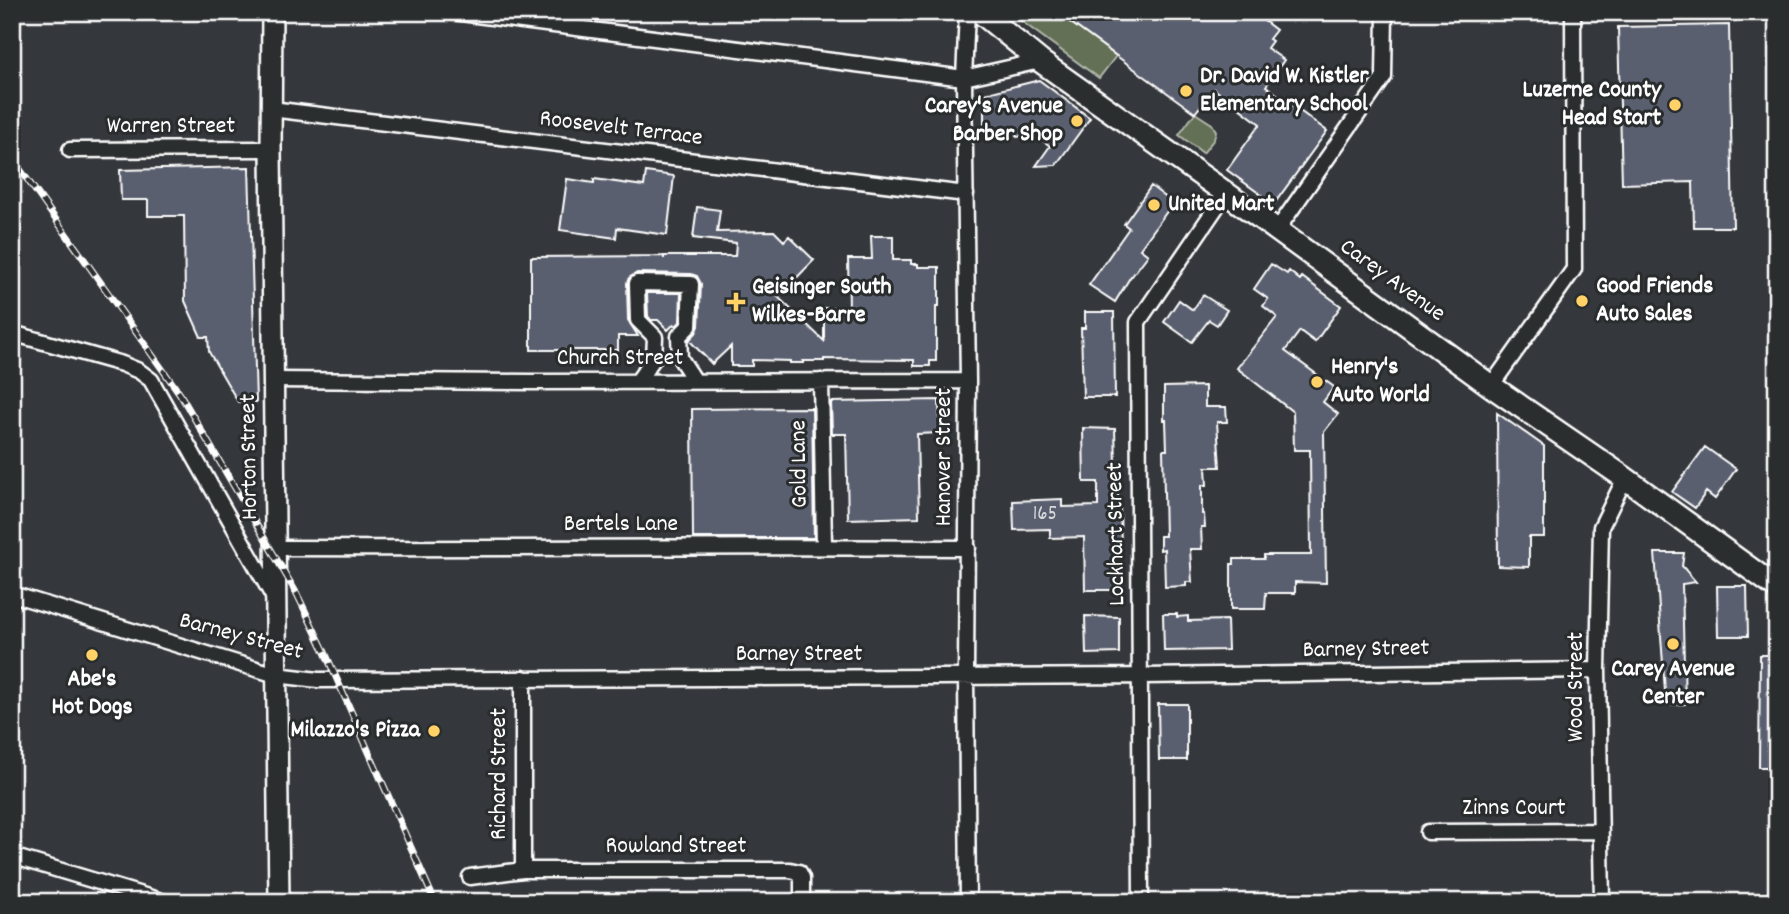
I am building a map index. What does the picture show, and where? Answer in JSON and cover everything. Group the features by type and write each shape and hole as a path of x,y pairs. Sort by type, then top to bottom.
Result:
{"main road":[{"name":"Horton Street","path":"272,12 279,902"},
{"name":"Carey Avenue","path":"980,12 1040,61 1777,588"}],"street":[{"path":"453,12 497,15 964,78 1040,61"},
{"name":"Hanover Street","path":"967,12 964,78 968,381 968,902"},
{"path":"1277,230 1384,77 1385,12"},
{"path":"1491,386 1574,269 1573,12"},
{"name":"Roosevelt Terrace","path":"271,109 966,194"},
{"name":"Warren Street","path":"71,150 271,149"},
{"name":"Lockhart Street","path":"1142,902 1138,322 1227,193"},
{"path":"637,382 654,358 655,337 638,320 637,283 691,284 689,327 679,336 680,358 695,381"},
{"path":"12,332 122,364 139,371 150,380 275,599"},
{"name":"Church Street","path":"273,380 968,381"},
{"name":"Gold Lane","path":"821,381 824,546"},
{"name":"Wood Street","path":"1602,902 1598,670 1601,527 1625,478"},
{"name":"Bertels Lane","path":"275,548 968,548"},
{"name":"Barney Street","path":"12,594 276,675 318,680 1141,676 1598,670"},
{"name":"Richard Street","path":"523,678 523,870"},
{"name":"Zinns Court","path":"1428,832 1601,831"},
{"path":"12,856 165,902"},
{"path":"470,877 523,870"},
{"name":"Rowland Street","path":"523,870 790,870 799,872 802,878 802,902"}],"green space":[{"path":"1013,12 1056,12 1116,56 1099,78 1013,15"},
{"path":"1195,113 1212,124 1216,131 1214,139 1203,153 1179,135"}],"building":[{"path":"1056,12 1268,12 1263,20 1276,30 1269,39 1272,41 1267,48 1284,60 1266,86 1327,131 1274,204 1227,170 1260,124 1214,89 1195,113"},
{"name":"Luzerne County Head Start","path":"1729,25 1733,227 1694,227 1693,182 1622,184 1618,27"},
{"path":"1039,80 1090,118 1056,165 1036,166 1050,146 1034,134 1017,137 1014,131 984,130 984,94"},
{"path":"249,167 256,402 238,402 209,352 208,337 201,337 185,301 184,216 148,216 148,200 121,200 120,170"},
{"path":"646,172 674,176 667,235 617,228 616,238 560,230 567,179 594,183 594,179 644,186"},
{"path":"1151,186 1173,203 1140,249 1148,255 1115,302 1089,285 1129,228 1124,224"},
{"path":"697,207 720,210 717,232 774,231 784,241 789,236 814,260 778,297 824,341 824,308 849,308 848,259 872,259 871,236 893,236 893,260 911,260 911,264 918,264 918,267 939,267 936,361 930,361 930,366 914,366 914,360 824,359 790,363 752,360 752,366 731,366 731,346 712,364 689,340 699,326 701,284 697,276 691,274 637,273 629,278 628,320 638,336 618,336 618,350 531,350 531,257 735,256 736,243 693,238"},
{"path":"1271,264 1287,274 1289,271 1300,280 1302,277 1341,306 1315,342 1300,331 1285,351 1334,387 1323,402 1338,414 1324,432 1326,583 1295,582 1295,593 1266,593 1265,609 1231,609 1231,564 1234,564 1234,559 1264,559 1264,555 1311,555 1310,450 1294,450 1293,412 1237,368 1277,317 1263,306 1268,299 1254,289"},
{"path":"647,293 681,293 680,322 676,326 674,324 668,330 658,320 651,320 648,316"},
{"path":"1203,295 1227,310 1217,325 1209,320 1192,342 1164,322 1179,300 1193,310"},
{"path":"1085,312 1114,312 1115,397 1083,397 1081,328 1085,328"},
{"path":"1205,386 1205,407 1226,407 1227,422 1217,422 1220,467 1206,467 1207,485 1202,485 1205,527 1201,527 1202,549 1190,549 1192,582 1186,582 1186,586 1165,587 1164,549 1160,550 1160,536 1165,536 1163,450 1167,450 1164,387"},
{"path":"939,400 940,433 917,434 919,517 848,519 846,434 832,434 831,402"},
{"path":"812,408 814,538 693,538 692,409"},
{"path":"1497,413 1544,446 1544,537 1529,537 1529,567 1498,566"},
{"path":"1083,428 1115,429 1121,548 1115,548 1116,590 1085,590 1084,537 1050,538 1050,529 1014,530 1013,501 1062,499 1062,507 1098,506 1098,482 1084,482"},
{"path":"1705,447 1736,469 1715,499 1706,492 1695,508 1672,492"},
{"name":"Carey Avenue Center","path":"1655,553 1684,553 1682,566 1696,582 1682,584 1685,704 1666,705"},
{"path":"1717,586 1747,586 1748,636 1718,636"},
{"path":"1163,614 1188,616 1188,621 1227,620 1228,650 1164,651"},
{"path":"1085,616 1119,617 1119,653 1086,654"},
{"path":"1760,655 1777,655 1777,767 1759,767"},
{"path":"1158,704 1187,704 1187,760 1159,760"}],"railway":[{"path":"12,158 180,394 297,594 435,902"}],"place":[{"name":"Dr. David W. Kistler Elementary School","path":"1186,91"},
{"name":"Luzerne County Head Start","path":"1675,105"},
{"name":"Carey's Avenue Barber Shop","path":"1077,121"},
{"name":"United Mart","path":"1154,205"},
{"name":"Good Friends Auto Sales","path":"1582,301"},
{"name":"Geisinger South Wilkes-Barre","path":"736,302"},
{"name":"Henry's Auto World","path":"1317,382"},
{"name":"Carey Avenue Center","path":"1673,644"},
{"name":"Abe's Hot Dogs","path":"92,655"},
{"name":"Milazzo's Pizza","path":"434,731"}]}
